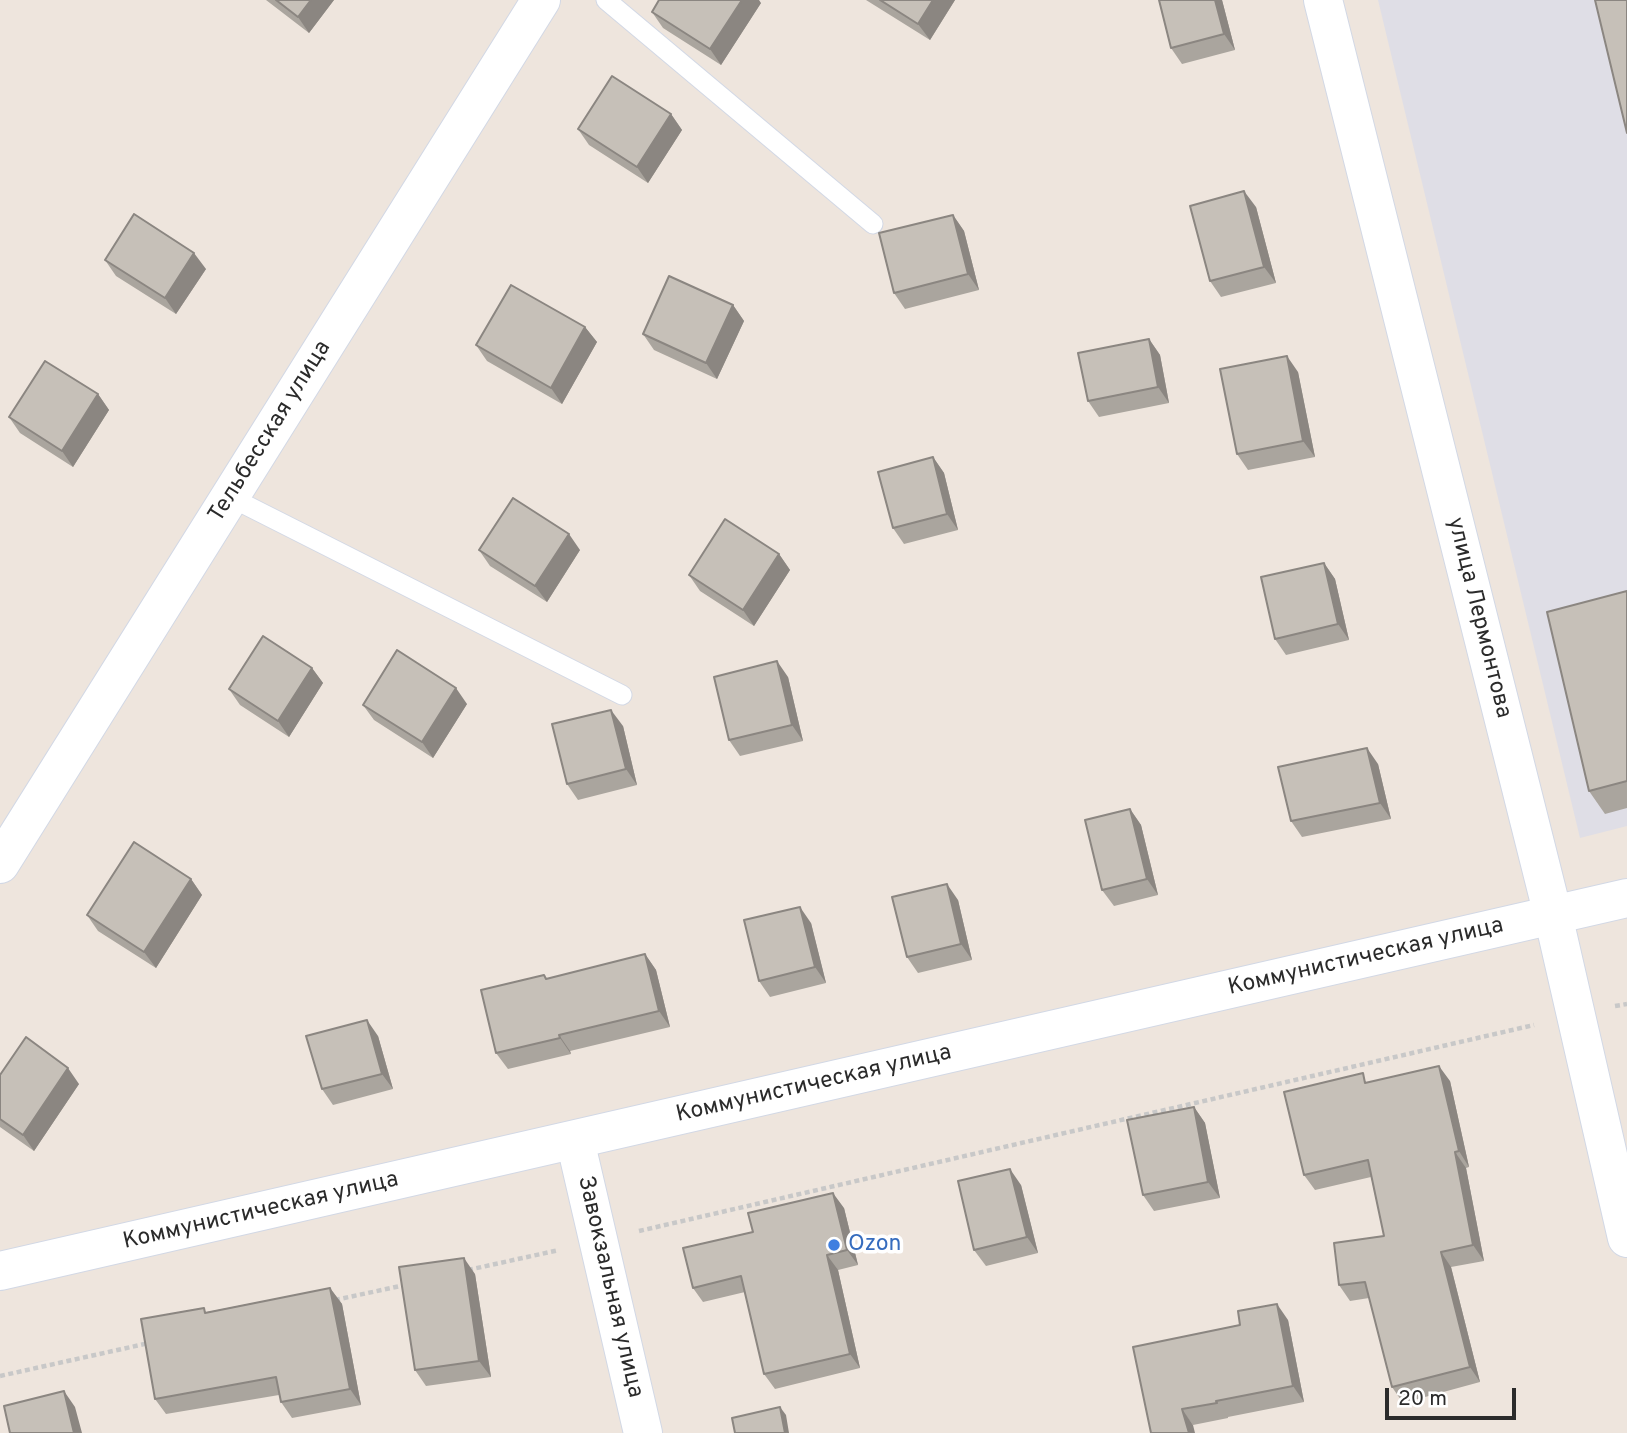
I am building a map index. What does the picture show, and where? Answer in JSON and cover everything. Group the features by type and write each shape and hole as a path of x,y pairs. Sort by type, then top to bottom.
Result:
{"street":[{"name":"Тельбесская улица","path":"0,864 541,0"},
{"name":"улица Лермонтова","path":"1323,0 1553,915 1627,1238"},
{"name":"Коммунистическая улица","path":"0,1271 1627,898"},
{"name":"Завокзальная улица","path":"575,1140 643,1433"}],"lane":[{"path":"606,0 873,224"},
{"path":"230,497 622,695"}],"path":[{"path":"462,1272 1627,1004"},
{"path":"326,1303 408,1284"},
{"path":"0,1376 149,1342"}],"shaded area":[{"path":"1378,0 1627,0 1627,826 1580,838"}],"building":[{"path":"276,0 311,0 298,17"},
{"path":"659,0 742,0 710,49 652,12"},
{"path":"880,0 933,0 918,24"},
{"path":"1159,0 1215,0 1224,34 1171,48"},
{"path":"1595,0 1627,0 1627,133"},
{"path":"612,76 671,114 637,167 578,129"},
{"path":"1244,191 1264,267 1210,281 1190,206"},
{"path":"134,214 194,253 165,298 105,260"},
{"path":"953,215 968,274 894,293 879,233"},
{"path":"669,276 733,305 706,363 643,334"},
{"path":"511,285 585,327 551,388 476,345"},
{"path":"1149,339 1158,387 1088,401 1078,353"},
{"path":"1287,356 1303,441 1237,454 1220,369"},
{"path":"45,361 98,394 62,451 9,417"},
{"path":"933,457 947,514 893,528 878,472"},
{"path":"513,498 569,534 535,586 479,550"},
{"path":"725,519 779,554 743,610 689,575"},
{"path":"1324,563 1338,624 1275,639 1261,577"},
{"path":"1627,591 1627,781 1589,791 1547,612"},
{"path":"263,636 312,668 278,721 229,689"},
{"path":"397,650 456,688 422,742 363,705"},
{"path":"777,661 792,725 729,740 714,677"},
{"path":"611,710 626,769 567,784 552,724"},
{"path":"1367,748 1380,803 1291,821 1278,767"},
{"path":"1130,809 1147,879 1102,890 1085,820"},
{"path":"134,842 191,879 144,952 87,915"},
{"path":"947,884 961,944 907,957 892,897"},
{"path":"800,907 815,967 759,981 744,920"},
{"path":"645,954 659,1011 496,1053 481,990 544,975 546,979"},
{"path":"367,1020 382,1074 322,1089 306,1036"},
{"path":"26,1037 68,1068 23,1135 0,1119 0,1075"},
{"path":"1439,1066 1459,1151 1455,1152 1473,1245 1441,1252 1470,1367 1392,1387 1365,1282 1339,1285 1334,1243 1384,1236 1368,1160 1304,1175 1284,1092 1363,1073 1365,1083"},
{"path":"1194,1107 1208,1182 1143,1195 1127,1120"},
{"path":"1010,1169 1027,1237 974,1250 958,1181"},
{"path":"833,1193 847,1250 827,1255 850,1354 764,1374 741,1276 693,1288 683,1248 753,1232 748,1213"},
{"path":"464,1258 479,1361 415,1370 399,1267"},
{"path":"330,1288 350,1389 281,1402 276,1377 155,1399 141,1319 204,1308 205,1313"},
{"path":"1277,1304 1293,1386 1182,1409 1189,1433 1151,1433 1133,1347 1240,1325 1238,1311"},
{"path":"64,1391 74,1433 10,1433 4,1406"},
{"path":"780,1407 785,1433 735,1433 732,1418"}],"place":[{"name":"Ozon","path":"834,1245"}]}
